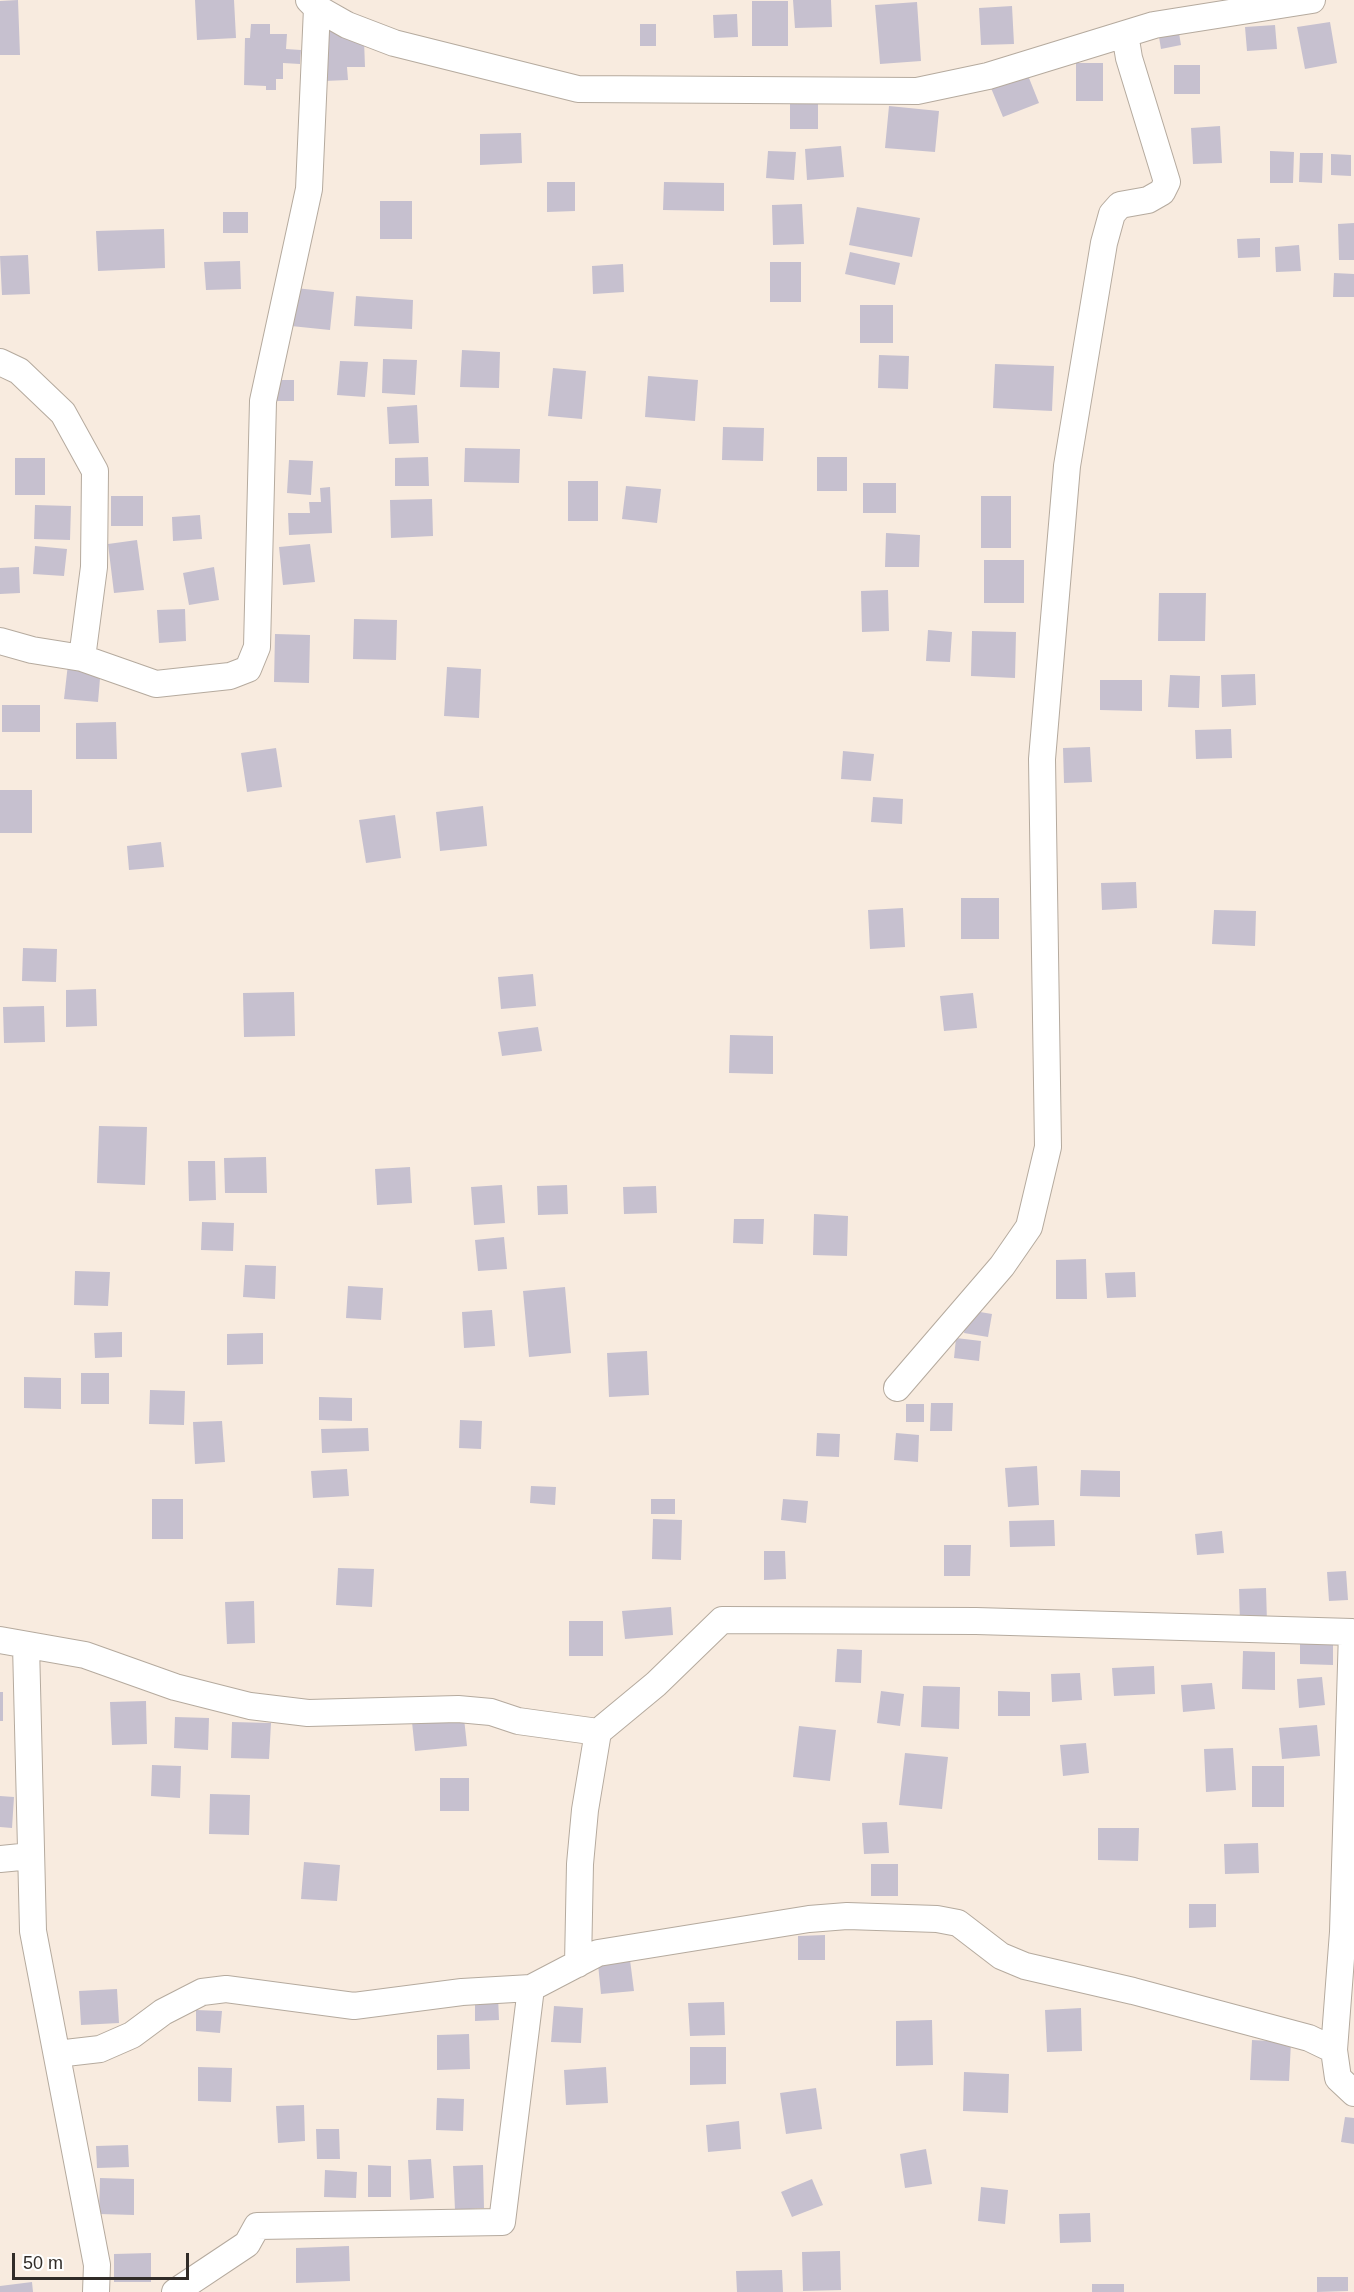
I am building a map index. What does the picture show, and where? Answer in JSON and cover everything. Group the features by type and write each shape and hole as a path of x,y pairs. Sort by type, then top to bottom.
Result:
{"street":[{"path":"313,4 347,25 394,43 578,89 917,91 988,76 1154,25 1312,0"},
{"path":"0,641 32,650 82,658 156,684 230,676 248,669 257,647 263,400 309,189 313,4"},
{"path":"897,1388 1002,1266 1029,1227 1048,1147 1042,759 1067,466 1104,243 1112,214 1120,205 1148,200 1162,192 1167,182 1129,58 1125,34"},
{"path":"0,362 19,371 63,413 95,471 94,567 82,658"},
{"path":"578,1964 580,1864 585,1810 598,1732 656,1684 722,1620 976,1621 1352,1632 1343,1932 1334,2050 1338,2078 1354,2093"},
{"path":"0,1640 85,1655 175,1687 250,1706 308,1713 458,1709 491,1712 518,1721 598,1732"},
{"path":"26,1645 33,1931 97,2265 96,2292"},
{"path":"0,1859 31,1856"},
{"path":"57,2054 100,2049 122,2040 162,2012 202,1992 226,1989 354,2006 462,1992 531,1988 598,1953 809,1919 848,1916 938,1919 958,1923 1001,1956 1025,1966 1133,1991 1309,2038 1334,2050"},
{"path":"175,2292 247,2244 257,2226 502,2222 531,1988"}],"building":[{"path":"18,0 20,55 0,55 0,1"},
{"path":"195,0 234,0 236,38 197,40"},
{"path":"793,0 831,0 832,27 795,28"},
{"path":"752,1 788,1 788,46 752,46"},
{"path":"917,2 921,61 880,64 875,5"},
{"path":"1012,6 1014,44 981,45 979,8"},
{"path":"737,14 738,37 714,38 713,15"},
{"path":"1330,22 1337,63 1305,69 1297,27"},
{"path":"251,24 270,24 270,34 287,34 286,49 301,50 300,64 283,63 283,79 276,79 276,90 266,90 266,86 244,85 245,38 250,38"},
{"path":"640,24 656,24 656,46 640,46"},
{"path":"1275,25 1277,49 1247,51 1245,27"},
{"path":"1178,27 1181,45 1161,49 1158,31"},
{"path":"347,28 347,40 364,40 365,67 347,67 348,80 324,81 324,29"},
{"path":"1076,63 1103,63 1103,101 1076,101"},
{"path":"1174,65 1200,65 1200,94 1174,94"},
{"path":"1027,73 1039,103 1003,117 991,88"},
{"path":"790,98 818,98 818,129 790,129"},
{"path":"889,106 939,111 935,152 885,148"},
{"path":"1220,126 1222,163 1193,164 1191,128"},
{"path":"521,133 522,163 480,165 480,134"},
{"path":"841,146 844,177 807,180 805,149"},
{"path":"768,151 796,152 794,180 766,178"},
{"path":"1270,151 1294,152 1293,183 1270,183"},
{"path":"1300,153 1323,153 1322,183 1299,182"},
{"path":"1331,154 1351,155 1351,176 1331,175"},
{"path":"547,182 575,182 575,211 547,212"},
{"path":"664,182 724,183 724,211 663,210"},
{"path":"380,201 412,201 412,239 380,239"},
{"path":"802,204 804,244 773,245 772,205"},
{"path":"857,207 920,218 912,257 849,245"},
{"path":"223,212 248,212 248,233 223,233"},
{"path":"1354,223 1354,260 1339,260 1338,224"},
{"path":"164,229 165,268 98,271 96,231"},
{"path":"1260,238 1260,257 1238,258 1237,239"},
{"path":"1299,245 1301,271 1276,272 1275,247"},
{"path":"850,252 900,263 895,285 845,274"},
{"path":"28,255 30,294 2,295 0,256"},
{"path":"240,261 241,289 206,290 204,262"},
{"path":"770,262 801,262 801,302 770,302"},
{"path":"623,264 624,292 593,294 592,266"},
{"path":"1334,273 1354,274 1354,297 1333,297"},
{"path":"295,288 334,292 330,330 291,326"},
{"path":"356,296 413,300 412,329 354,326"},
{"path":"860,305 893,305 893,343 860,343"},
{"path":"462,350 500,352 499,388 460,387"},
{"path":"879,355 909,356 908,389 878,388"},
{"path":"383,359 417,360 415,395 382,393"},
{"path":"340,361 368,362 365,397 337,395"},
{"path":"995,364 1054,366 1052,411 993,408"},
{"path":"553,368 586,371 582,419 548,416"},
{"path":"648,376 698,380 695,421 645,417"},
{"path":"273,380 294,380 294,401 273,401"},
{"path":"417,405 419,443 389,444 387,407"},
{"path":"723,427 764,428 763,461 722,460"},
{"path":"465,448 520,449 519,483 464,482"},
{"path":"428,457 429,486 395,486 395,458"},
{"path":"817,457 847,457 847,491 817,491"},
{"path":"15,458 45,458 45,495 15,495"},
{"path":"289,460 313,461 311,495 287,493"},
{"path":"568,481 598,481 598,521 568,521"},
{"path":"863,483 896,483 896,513 863,513"},
{"path":"626,486 661,489 657,523 622,519"},
{"path":"330,487 332,533 289,535 288,513 310,513 309,502 321,502 320,488"},
{"path":"111,496 143,496 143,526 111,526"},
{"path":"981,496 1011,496 1011,548 981,548"},
{"path":"432,499 433,536 391,538 390,500"},
{"path":"35,505 71,506 70,540 34,539"},
{"path":"200,515 202,539 173,541 172,517"},
{"path":"886,533 920,535 919,567 885,567"},
{"path":"137,540 144,590 114,593 108,544"},
{"path":"310,544 315,582 283,585 279,547"},
{"path":"35,546 67,549 64,576 33,574"},
{"path":"984,560 1024,560 1024,603 984,603"},
{"path":"19,567 20,593 0,594 0,568"},
{"path":"214,567 219,600 189,605 183,573"},
{"path":"888,590 889,631 862,632 861,591"},
{"path":"1159,593 1206,593 1205,641 1158,641"},
{"path":"185,609 186,641 159,643 157,610"},
{"path":"354,619 397,620 396,660 353,659"},
{"path":"928,630 952,632 950,662 926,661"},
{"path":"972,631 1016,632 1015,678 971,676"},
{"path":"275,634 310,635 309,683 274,682"},
{"path":"68,664 101,667 98,702 64,699"},
{"path":"447,667 481,669 479,718 444,716"},
{"path":"1255,674 1256,705 1222,707 1221,675"},
{"path":"1170,675 1200,676 1199,708 1168,707"},
{"path":"1100,680 1142,680 1142,711 1100,710"},
{"path":"2,705 40,705 40,732 2,732"},
{"path":"116,722 117,759 76,759 76,723"},
{"path":"1231,729 1232,758 1196,759 1195,730"},
{"path":"1090,747 1092,782 1064,783 1063,748"},
{"path":"276,748 282,787 247,792 241,753"},
{"path":"843,751 874,754 871,781 841,779"},
{"path":"0,790 32,790 32,833 0,833"},
{"path":"873,797 903,799 902,824 871,822"},
{"path":"483,806 487,846 440,851 436,812"},
{"path":"395,815 401,858 366,863 359,820"},
{"path":"161,842 164,867 129,870 127,846"},
{"path":"1136,882 1137,908 1102,910 1101,883"},
{"path":"961,898 999,898 999,939 961,939"},
{"path":"903,908 905,947 870,949 868,910"},
{"path":"1214,910 1256,911 1255,946 1212,944"},
{"path":"23,948 57,949 56,982 22,981"},
{"path":"533,974 536,1006 501,1009 498,977"},
{"path":"96,989 97,1026 66,1027 66,990"},
{"path":"294,992 295,1036 244,1037 243,993"},
{"path":"973,993 977,1028 944,1031 940,996"},
{"path":"44,1006 45,1042 4,1043 3,1007"},
{"path":"538,1027 542,1051 502,1056 498,1032"},
{"path":"730,1035 773,1036 773,1074 729,1073"},
{"path":"99,1126 147,1127 145,1185 97,1183"},
{"path":"266,1157 267,1193 225,1193 224,1158"},
{"path":"188,1161 215,1161 216,1200 189,1201"},
{"path":"410,1167 412,1203 377,1205 375,1169"},
{"path":"502,1185 505,1223 474,1225 471,1187"},
{"path":"567,1185 568,1214 538,1215 537,1186"},
{"path":"656,1186 657,1213 624,1214 623,1187"},
{"path":"814,1214 848,1216 847,1256 813,1255"},
{"path":"734,1219 764,1219 763,1244 733,1243"},
{"path":"202,1222 234,1223 233,1251 201,1250"},
{"path":"504,1237 507,1269 478,1271 475,1240"},
{"path":"1086,1259 1087,1299 1056,1299 1056,1260"},
{"path":"245,1265 276,1266 275,1299 243,1297"},
{"path":"75,1271 110,1272 108,1306 74,1305"},
{"path":"1135,1272 1136,1297 1107,1298 1105,1273"},
{"path":"348,1286 383,1288 381,1320 346,1318"},
{"path":"565,1287 571,1353 529,1357 523,1291"},
{"path":"492,1310 495,1346 464,1348 462,1312"},
{"path":"968,1310 992,1314 988,1337 964,1333"},
{"path":"122,1332 122,1357 95,1358 94,1333"},
{"path":"263,1333 263,1364 227,1365 227,1334"},
{"path":"956,1338 981,1341 979,1361 954,1358"},
{"path":"647,1351 649,1395 609,1397 607,1353"},
{"path":"81,1373 109,1373 109,1404 81,1404"},
{"path":"24,1377 61,1378 61,1409 24,1408"},
{"path":"150,1390 185,1391 184,1425 149,1424"},
{"path":"319,1397 352,1398 352,1421 319,1420"},
{"path":"931,1403 953,1403 952,1431 930,1431"},
{"path":"906,1404 924,1404 924,1422 906,1422"},
{"path":"460,1420 482,1421 481,1449 459,1448"},
{"path":"222,1421 225,1462 195,1464 193,1422"},
{"path":"368,1428 369,1451 322,1453 321,1429"},
{"path":"817,1433 840,1434 839,1457 816,1456"},
{"path":"896,1433 919,1435 918,1462 894,1460"},
{"path":"1037,1466 1039,1505 1008,1507 1005,1468"},
{"path":"347,1469 349,1496 313,1498 311,1471"},
{"path":"1081,1470 1120,1471 1120,1497 1080,1496"},
{"path":"531,1486 556,1487 555,1505 530,1503"},
{"path":"152,1499 183,1499 183,1539 152,1539"},
{"path":"651,1499 675,1499 675,1514 651,1514"},
{"path":"783,1499 808,1501 806,1523 781,1520"},
{"path":"653,1519 682,1520 681,1560 652,1559"},
{"path":"1054,1520 1055,1546 1010,1547 1009,1521"},
{"path":"1222,1531 1224,1553 1197,1555 1195,1534"},
{"path":"944,1545 971,1545 970,1576 944,1576"},
{"path":"764,1551 785,1551 786,1579 764,1580"},
{"path":"338,1568 374,1569 372,1607 336,1605"},
{"path":"1346,1571 1348,1600 1329,1601 1327,1572"},
{"path":"1266,1588 1267,1622 1240,1623 1239,1589"},
{"path":"254,1601 255,1643 227,1644 225,1602"},
{"path":"671,1607 673,1635 625,1639 622,1611"},
{"path":"569,1621 603,1621 603,1656 569,1656"},
{"path":"1300,1639 1333,1639 1333,1665 1300,1664"},
{"path":"837,1649 862,1650 861,1683 835,1682"},
{"path":"1243,1651 1275,1652 1275,1690 1242,1689"},
{"path":"1154,1666 1155,1694 1114,1696 1112,1668"},
{"path":"1080,1673 1082,1700 1052,1702 1051,1674"},
{"path":"1322,1677 1325,1705 1299,1708 1297,1679"},
{"path":"1212,1683 1215,1709 1183,1712 1181,1685"},
{"path":"923,1686 960,1687 959,1729 921,1727"},
{"path":"881,1691 904,1694 900,1726 877,1723"},
{"path":"998,1691 1030,1692 1030,1716 998,1716"},
{"path":"0,1692 3,1692 3,1721 0,1721"},
{"path":"146,1701 147,1744 112,1745 110,1702"},
{"path":"175,1717 209,1718 208,1750 174,1748"},
{"path":"464,1718 467,1746 415,1751 412,1722"},
{"path":"232,1722 271,1723 269,1759 231,1758"},
{"path":"1317,1725 1320,1756 1282,1759 1279,1728"},
{"path":"799,1726 836,1730 830,1781 793,1777"},
{"path":"1086,1743 1089,1773 1063,1776 1060,1745"},
{"path":"1233,1748 1236,1790 1206,1792 1204,1749"},
{"path":"905,1753 948,1757 942,1809 899,1805"},
{"path":"152,1765 181,1766 180,1798 151,1796"},
{"path":"1252,1766 1284,1766 1284,1807 1252,1807"},
{"path":"440,1778 469,1778 469,1811 440,1811"},
{"path":"210,1794 250,1795 249,1835 209,1834"},
{"path":"0,1796 14,1797 12,1828 0,1827"},
{"path":"887,1822 889,1853 864,1854 862,1823"},
{"path":"1098,1828 1139,1828 1138,1861 1098,1860"},
{"path":"1258,1843 1259,1873 1225,1874 1224,1844"},
{"path":"304,1862 340,1865 337,1901 301,1899"},
{"path":"871,1864 898,1864 898,1896 871,1896"},
{"path":"1189,1904 1216,1904 1216,1927 1189,1928"},
{"path":"825,1935 825,1960 798,1960 798,1936"},
{"path":"630,1960 634,1991 601,1994 598,1964"},
{"path":"117,1989 119,2023 81,2025 79,1991"},
{"path":"498,1996 499,2020 475,2021 475,1997"},
{"path":"724,2002 725,2035 690,2036 688,2003"},
{"path":"554,2006 583,2008 581,2043 551,2042"},
{"path":"1081,2008 1082,2051 1047,2052 1045,2010"},
{"path":"196,2010 222,2011 220,2033 196,2031"},
{"path":"932,2020 933,2065 896,2066 896,2021"},
{"path":"469,2034 470,2069 437,2070 437,2035"},
{"path":"1252,2040 1291,2042 1289,2081 1250,2080"},
{"path":"690,2047 726,2047 726,2084 690,2085"},
{"path":"198,2067 232,2068 231,2102 198,2101"},
{"path":"606,2067 608,2103 566,2105 564,2070"},
{"path":"964,2072 1009,2074 1008,2113 963,2111"},
{"path":"816,2088 822,2129 786,2134 780,2093"},
{"path":"437,2098 464,2099 463,2131 436,2130"},
{"path":"304,2105 305,2141 278,2143 276,2106"},
{"path":"1345,2117 1354,2118 1354,2144 1341,2142"},
{"path":"739,2121 741,2149 708,2152 706,2125"},
{"path":"316,2129 339,2129 340,2159 317,2159"},
{"path":"128,2145 129,2167 97,2168 96,2146"},
{"path":"926,2149 932,2184 905,2188 900,2154"},
{"path":"431,2159 434,2198 410,2200 408,2160"},
{"path":"368,2165 391,2166 391,2197 368,2197"},
{"path":"483,2165 484,2208 455,2210 453,2166"},
{"path":"325,2170 357,2172 356,2198 324,2197"},
{"path":"100,2178 134,2179 134,2215 99,2214"},
{"path":"812,2179 823,2205 792,2217 781,2192"},
{"path":"981,2187 1008,2190 1005,2224 978,2221"},
{"path":"1090,2213 1091,2242 1060,2243 1059,2214"},
{"path":"349,2246 350,2281 296,2283 296,2248"},
{"path":"840,2251 841,2290 803,2291 802,2252"},
{"path":"151,2253 151,2282 114,2282 114,2254"},
{"path":"782,2270 783,2292 737,2292 736,2271"},
{"path":"1317,2277 1348,2277 1348,2291 1317,2292"},
{"path":"32,2282 33,2292 0,2292 0,2286"},
{"path":"1092,2284 1124,2284 1124,2292 1092,2292"}]}
